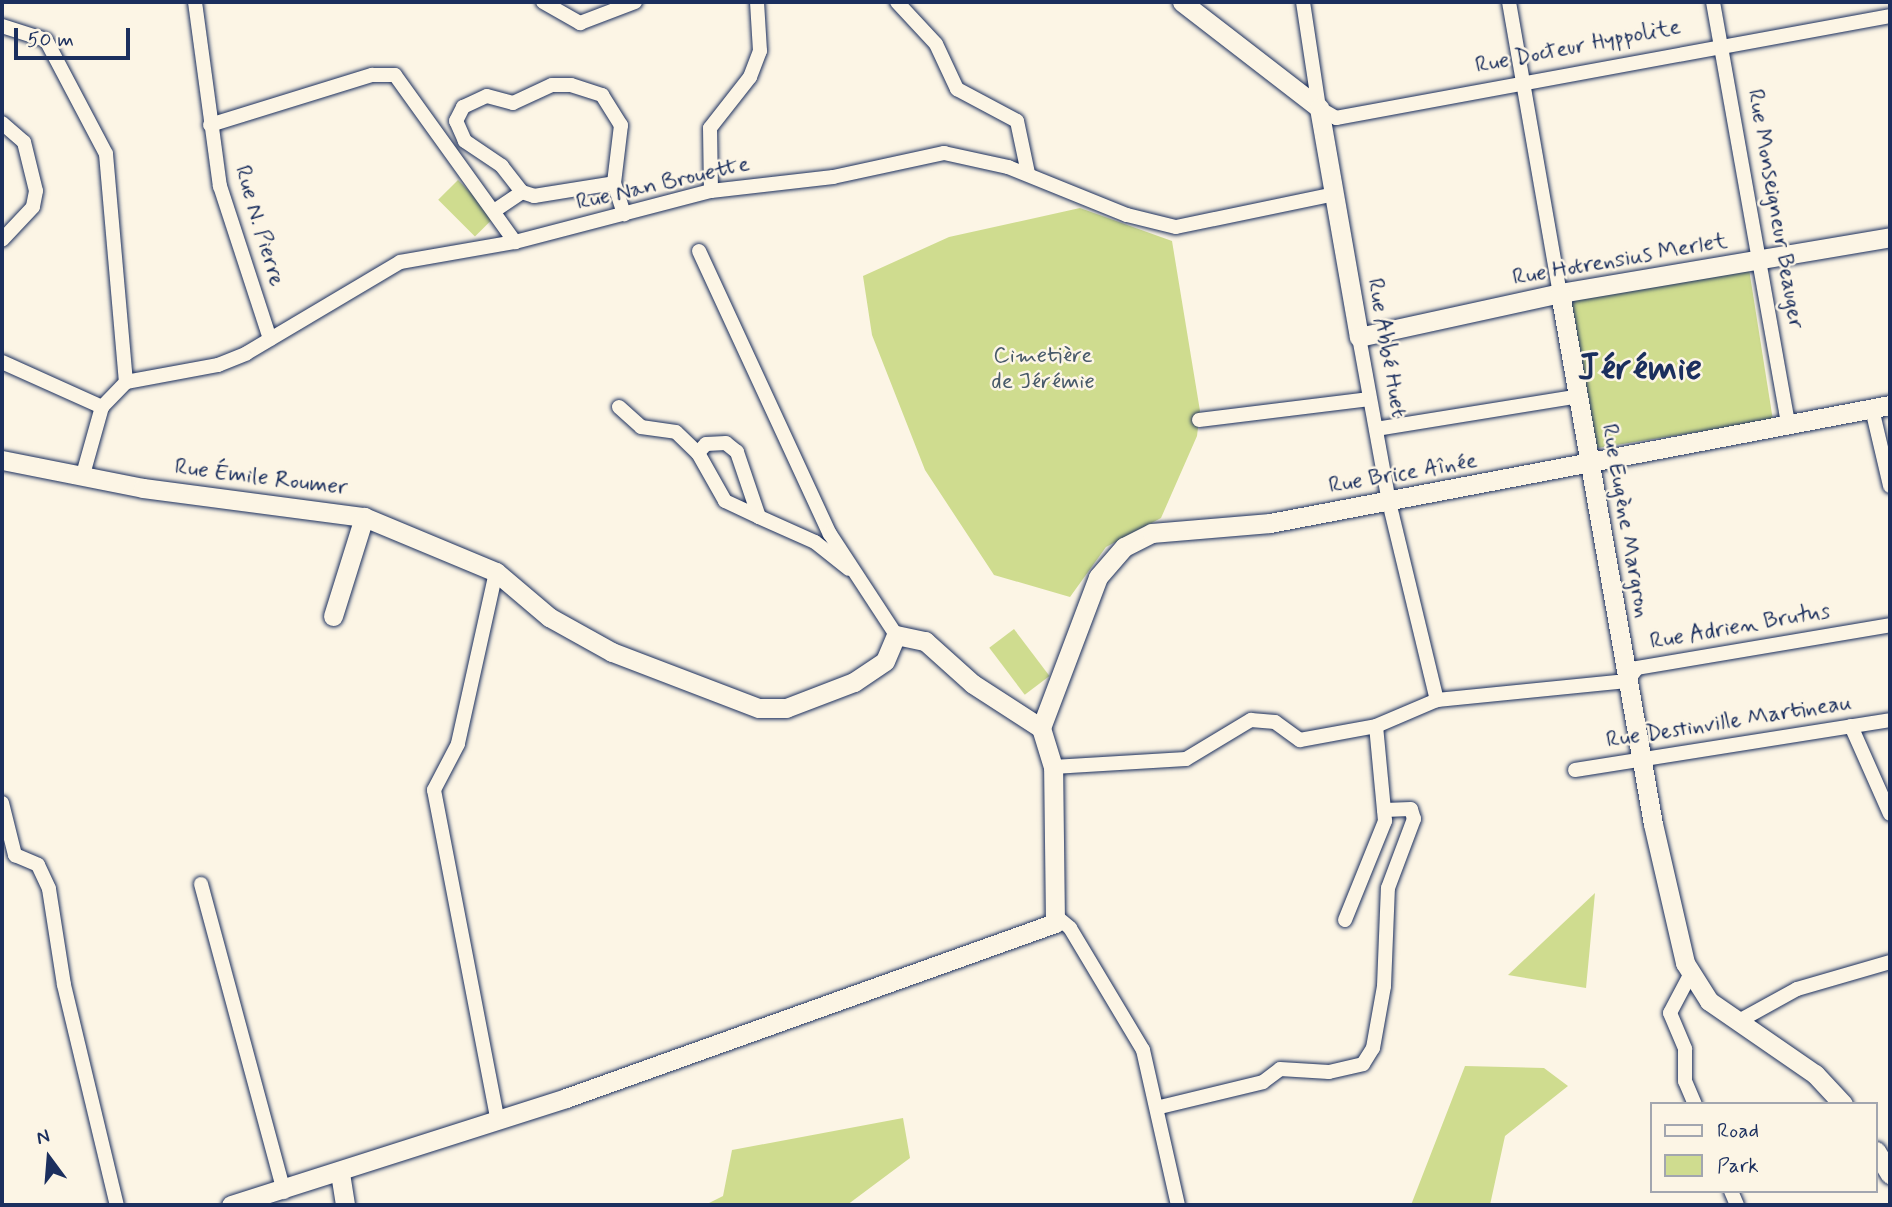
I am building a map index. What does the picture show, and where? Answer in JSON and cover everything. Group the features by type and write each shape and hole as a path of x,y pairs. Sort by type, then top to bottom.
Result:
{"street":[{"name":"Rue N. Pierre","path":"195,2 220,186 270,339"},
{"path":"543,2 580,23 635,2"},
{"path":"711,191 708,136 750,78 760,51 757,2"},
{"path":"897,2 936,44 957,89 1017,121 1028,173"},
{"path":"1182,2 1319,108"},
{"name":"Rue Abbé Huet","path":"1303,2 1331,195 1389,502 1437,700"},
{"name":"Rue Eugène Margron","path":"1509,2 1592,465 1641,759 1690,975"},
{"name":"Rue Monseigneur Beauger","path":"1713,2 1761,259 1788,425"},
{"name":"Rue Docteur Hyppolite","path":"1319,108 1336,118 1720,43 1890,16"},
{"path":"2,26 46,40 106,154 127,382 102,407 82,478"},
{"path":"210,125 372,75 396,75 514,242"},
{"path":"614,183 534,196 522,192 502,166 465,141 456,121 463,107 486,96 513,103 552,85 602,95 621,125 614,183 624,214"},
{"path":"2,123 24,142 36,191 33,208 2,240"},
{"name":"Rue Nan Brouette","path":"127,382 218,365 270,339 400,262 514,242 711,191 833,177 928,153 1028,173 1127,215 1176,227 1331,195"},
{"path":"494,211 522,192"},
{"name":"Rue Hotrensius Merlet","path":"1359,337 1560,293 1890,237"},
{"path":"699,251 768,407 830,534 896,635 925,641 972,684 1041,729 1053,767 1057,918"},
{"path":"2,362 102,407"},
{"path":"1376,429 1579,396"},
{"path":"1199,420 1370,399"},
{"path":"619,407 641,427 676,432 698,453 725,501 815,542 858,576"},
{"path":"1881,407 1890,486"},
{"name":"Rue Brice Aînée","path":"1041,729 1098,577 1138,538 1389,502 1592,465 1881,407"},
{"path":"698,453 714,439 737,452 759,517"},
{"name":"Rue Émile Roumer","path":"2,460 82,478 363,517 496,572 549,617 612,652 759,708 786,708 854,682 886,660 896,635"},
{"path":"333,616 363,517"},
{"path":"496,572 458,744 434,790 498,1121"},
{"name":"Rue Adrien Brutus","path":"1053,767 1186,759 1251,720 1275,723 1300,740 1376,726 1437,700 1627,681 1637,668 1890,625"},
{"name":"Rue Destinville Martineau","path":"1575,769 1890,720"},
{"path":"1345,920 1359,896 1384,810 1376,726"},
{"path":"1851,726 1890,814"},
{"path":"2,803 15,855 38,865 49,889 64,985 117,1205"},
{"path":"1160,1107 1263,1082 1280,1069 1329,1072 1363,1064 1373,1048 1384,986 1388,888 1413,819 1411,809 1384,810"},
{"path":"201,884 284,1192"},
{"path":"231,1205 284,1192 498,1121 1031,935 1057,918"},
{"path":"1057,918 1070,928 1089,970 1126,1017 1160,1107 1178,1205"},
{"path":"1739,1021 1797,989 1890,962"},
{"path":"1694,1102 1685,1081 1685,1049 1671,1013 1690,975 1709,1001 1815,1074 1841,1102"},
{"path":"1878,1155 1890,1174"},
{"path":"340,1173 345,1205"}],"green space":[{"path":"458,180 495,217 475,237 438,200"},
{"name":"Cimetière de Jérémie","path":"1080,208 1172,241 1200,411 1197,436 1161,518 1106,547 1070,597 994,575 925,470 872,335 863,276 949,237"},
{"path":"1749,269 1773,420 1594,448 1570,297"},
{"path":"1014,629 1050,676 1025,695 989,648"},
{"path":"1595,893 1586,988 1508,975"},
{"path":"1465,1066 1544,1068 1568,1086 1505,1136 1490,1205 1411,1205"},
{"path":"903,1118 910,1158 847,1205 705,1205 723,1196 732,1150"}],"district":[{"name":"Jérémie","path":"1640,369"}]}
